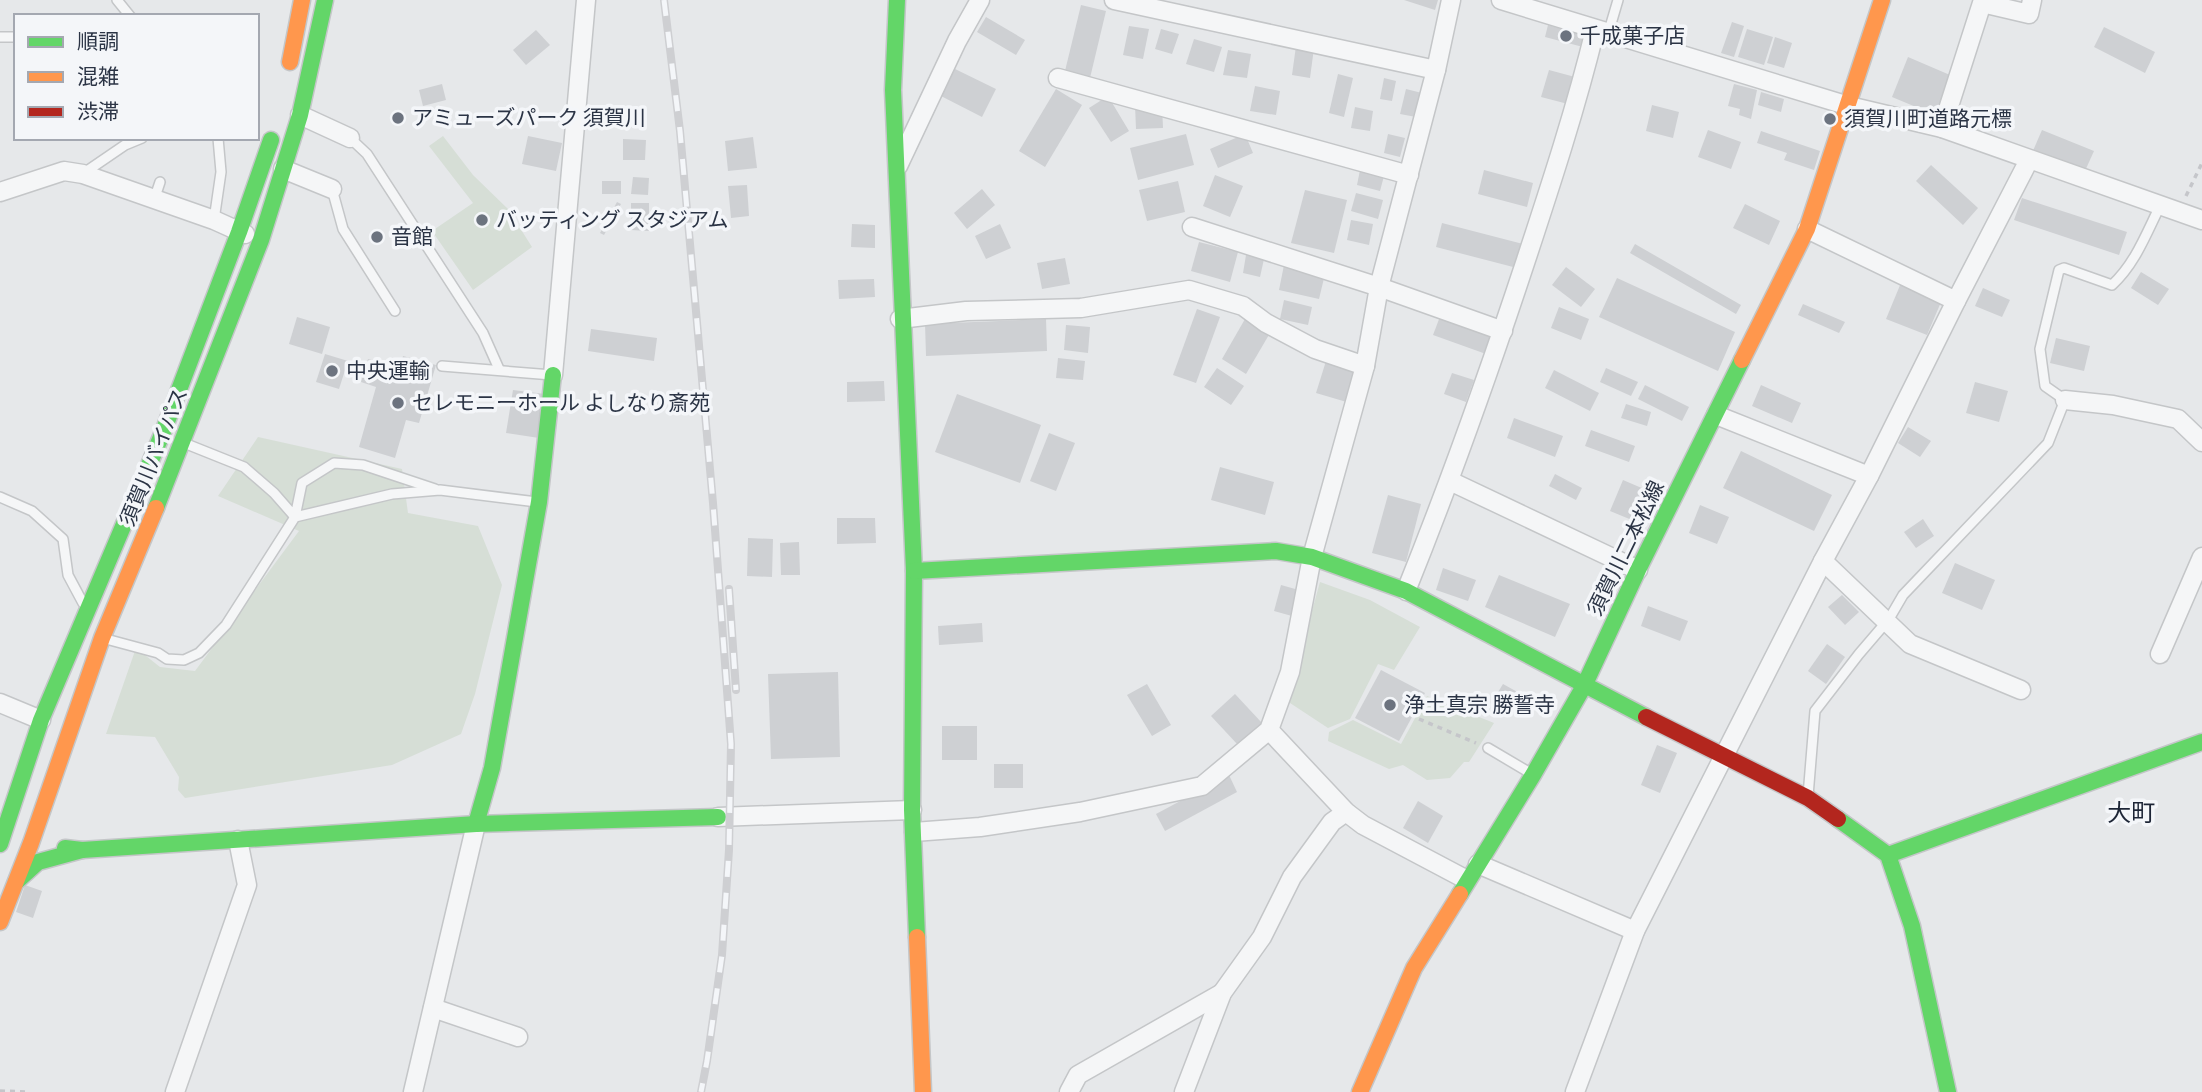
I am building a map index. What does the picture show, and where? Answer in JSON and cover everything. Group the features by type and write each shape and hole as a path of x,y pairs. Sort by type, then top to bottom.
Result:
{"main road":[{"path":"287,76 302,0"},
{"name":"須賀川バイパス","path":"11,838 50,786 102,638 184,442 261,240 300,115 325,0"},
{"path":"897,0 893,90 900,319 914,571 912,810 923,1092"},
{"name":"須賀川二本松線","path":"1360,1092 1414,968 1533,775 1584,686 1638,569 1807,229 1882,0"},
{"name":"須賀川バイパス","path":"0,922 8,881 11,838 29,755 41,720 163,432 239,232 274,130"},
{"path":"476,824 492,768 539,502 554,375"},
{"path":"914,571 1276,551 1312,557 1406,591 1584,686 1808,798 1888,855 1912,926 1948,1092"},
{"path":"11,838 25,820 45,757 72,721"},
{"path":"1888,855 2202,742"},
{"path":"0,812 6,807 29,755"},
{"path":"50,786 48,817 56,837"},
{"path":"8,881 41,861 72,855 82,850 476,824 718,817"},
{"path":"11,838 56,837 82,850"}],"street":[{"path":"554,375 586,0"},
{"path":"895,172 957,41 980,0"},
{"path":"1114,0 1436,71"},
{"path":"914,832 980,827 1080,812 1202,786 1269,730 1290,672 1312,557 1365,366 1379,287 1436,71 1451,0"},
{"path":"1502,0 1849,106 1942,128 2202,220"},
{"path":"1942,128 1982,3 2029,14 2032,0"},
{"path":"1406,591 1450,481 1503,331 1602,32"},
{"path":"1058,78 1409,175"},
{"path":"300,115 350,138"},
{"path":"1576,1092 1635,931 2029,160"},
{"path":"283,169 332,189"},
{"path":"0,192 64,171 83,174 214,220 261,240"},
{"path":"1192,227 1379,287 1503,331"},
{"path":"1807,229 1956,301"},
{"path":"900,319 966,311 1081,308 1189,290 1243,306 1266,323 1315,349 1365,366"},
{"path":"2065,400 2113,405 2178,419 2202,442"},
{"path":"1716,415 1869,476"},
{"path":"1450,481 1638,569"},
{"path":"2160,654 2202,557"},
{"path":"1823,561 1910,644 2021,690"},
{"path":"0,703 41,720"},
{"path":"1269,730 1346,811 1363,825 1467,880"},
{"path":"718,817 912,810"},
{"path":"1184,1092 1222,993 1262,937 1292,877 1332,822 1346,811"},
{"path":"413,1092 476,824"},
{"path":"175,1092 247,885 238,841"},
{"path":"1478,864 1635,931"},
{"path":"1069,1092 1078,1075 1222,993"},
{"path":"433,1008 518,1037"}],"lane":[{"path":"117,0 128,14"},
{"path":"1602,32 1618,0"},
{"path":"350,138 367,154 483,333 499,369"},
{"path":"83,174 125,145 137,140"},
{"path":"214,220 221,172 218,140"},
{"path":"153,200 160,183"},
{"path":"332,189 343,229 395,311"},
{"path":"1808,798 1815,711 1858,654 1887,622 1903,595 2048,443 2065,400 2045,386 2040,349 2059,270 2064,268 2112,285 2124,274 2132,261 2160,206"},
{"path":"442,366 554,375"},
{"path":"163,432 243,467 274,493 295,517"},
{"path":"102,638 158,653 167,659 184,660 199,653 226,625 295,517 302,483 334,463 363,465 440,490 539,502"},
{"path":"295,517 392,494 440,490"},
{"path":"0,497 32,511 63,539 68,575 75,592 83,603 88,605"},
{"path":"1488,748 1533,775"}],"path":[{"path":"2178,212 2202,163"},
{"path":"1419,719 1488,748"},
{"path":"0,1091 28,1092"}],"shaded area":[{"name":"バッティング スタジアム","path":"443,136 473,175 508,209 532,247 473,290 432,231 473,203 429,146"},
{"path":"258,437 402,469 408,513 478,526 502,585 475,694 461,734 392,765 185,798 178,790 179,777 155,737 106,734 136,648 160,667 195,671 299,531 218,496"},
{"path":"1320,582 1370,600 1420,627 1394,670 1378,664 1350,719 1328,728 1287,701"},
{"path":"1427,696 1494,723 1469,762 1464,762 1450,778 1427,780 1403,765 1389,769 1328,741 1329,732 1353,720 1401,744"}],"building":[{"path":"1404,0 1438,0 1435,10"},
{"path":"1081,5 1106,11 1090,78 1065,71"},
{"path":"986,17 1025,40 1016,55 977,32"},
{"path":"1732,22 1744,26 1734,57 1721,53"},
{"name":"千成菓子店","path":"1548,25 1586,36 1583,47 1545,37"},
{"path":"1129,26 1149,29 1143,59 1123,55"},
{"path":"2104,27 2155,52 2145,73 2094,47"},
{"path":"1161,29 1179,34 1172,54 1155,49"},
{"path":"1747,29 1773,37 1764,65 1738,57"},
{"path":"536,30 550,45 526,65 513,50"},
{"path":"1775,37 1792,43 1784,68 1767,63"},
{"path":"1194,39 1222,47 1214,72 1186,64"},
{"path":"1296,46 1314,48 1310,78 1292,75"},
{"path":"1228,50 1251,54 1247,78 1223,75"},
{"path":"1908,57 1957,78 1940,117 1892,97"},
{"path":"953,68 996,89 982,117 939,95"},
{"path":"1549,70 1575,77 1568,104 1541,97"},
{"path":"1338,74 1353,78 1344,117 1329,113"},
{"path":"1384,78 1396,81 1392,101 1380,99"},
{"path":"442,84 446,100 423,106 419,90"},
{"path":"1734,84 1757,90 1751,119 1739,115 1740,109 1728,106"},
{"path":"1255,86 1280,91 1276,115 1250,111"},
{"path":"1056,89 1082,105 1045,167 1019,151"},
{"path":"1406,89 1422,93 1416,117 1400,114"},
{"path":"1761,92 1784,99 1781,112 1758,105"},
{"path":"1108,96 1129,131 1111,142 1089,108"},
{"path":"1135,105 1162,105 1163,128 1136,129"},
{"path":"1652,105 1679,112 1673,138 1646,131"},
{"path":"1355,107 1373,111 1370,131 1351,128"},
{"path":"1708,130 1741,142 1731,169 1698,157"},
{"path":"2042,130 2094,151 2080,182 2029,160"},
{"path":"1761,131 1820,151 1814,170 1784,160 1787,153 1757,143"},
{"path":"1186,134 1194,165 1138,180 1130,148"},
{"path":"1245,134 1253,153 1218,168 1210,149"},
{"path":"1388,134 1405,138 1400,157 1384,153"},
{"path":"528,136 562,143 556,171 522,164"},
{"path":"753,137 757,168 728,171 725,141"},
{"path":"623,139 646,140 645,160 623,160"},
{"path":"1931,165 1978,208 1963,225 1916,181"},
{"path":"1360,170 1384,176 1380,191 1357,185"},
{"path":"1484,170 1533,183 1527,207 1478,194"},
{"path":"1215,175 1243,186 1230,217 1203,206"},
{"path":"633,177 649,178 648,195 631,194"},
{"path":"602,181 621,181 621,194 602,194"},
{"path":"1178,181 1185,212 1147,221 1139,190"},
{"path":"747,185 749,216 731,218 728,186"},
{"path":"982,189 995,205 967,229 954,213"},
{"path":"1305,190 1347,200 1334,253 1291,243"},
{"path":"1356,193 1383,200 1378,219 1351,211"},
{"path":"2022,198 2127,232 2119,255 2014,220"},
{"path":"617,202 621,204 604,235 600,233"},
{"path":"631,203 649,203 649,231 631,230"},
{"path":"1745,204 1780,221 1769,245 1733,228"},
{"path":"1351,220 1373,224 1369,245 1347,240"},
{"path":"1442,223 1523,244 1517,268 1436,247"},
{"path":"852,224 875,225 875,248 851,247"},
{"path":"1000,224 1011,248 986,259 975,236"},
{"path":"1199,242 1238,252 1230,282 1191,271"},
{"path":"1635,244 1741,305 1736,314 1630,253"},
{"path":"1246,255 1264,259 1260,277 1243,273"},
{"path":"1065,258 1070,284 1042,289 1037,263"},
{"path":"1284,265 1325,274 1319,299 1279,290"},
{"path":"1566,267 1595,289 1581,307 1552,285"},
{"path":"2141,272 2169,289 2158,305 2131,288"},
{"path":"1617,278 1735,332 1718,371 1599,317"},
{"path":"1903,278 1944,295 1927,335 1886,319"},
{"path":"874,279 875,297 839,299 838,280"},
{"path":"1983,288 2010,300 2002,317 1975,306"},
{"path":"1284,300 1312,307 1308,325 1280,319"},
{"path":"1803,304 1845,322 1839,333 1798,315"},
{"path":"1559,307 1589,319 1581,340 1551,328"},
{"path":"1197,309 1220,317 1196,383 1173,375"},
{"path":"1441,314 1493,333 1486,354 1433,335"},
{"path":"297,317 330,327 322,354 289,344"},
{"path":"1046,319 1047,351 926,356 925,324"},
{"path":"1245,319 1270,333 1246,374 1222,359"},
{"path":"1066,325 1090,327 1088,353 1064,350"},
{"path":"591,329 657,338 654,361 588,351"},
{"path":"2056,338 2090,346 2084,371 2050,363"},
{"name":"中央運輸","path":"325,354 348,361 339,389 316,382"},
{"name":"セレモニーホール よしなり斎苑","path":"403,356 436,365 419,423 406,420 395,458 359,447 376,387 361,382 368,359 400,368"},
{"path":"1058,358 1085,361 1083,380 1056,378"},
{"path":"1326,361 1360,371 1350,403 1316,393"},
{"path":"1217,368 1244,386 1231,405 1204,387"},
{"path":"1606,368 1638,382 1631,396 1600,382"},
{"path":"1554,370 1599,393 1590,411 1545,388"},
{"path":"1452,373 1474,380 1466,402 1444,394"},
{"path":"884,381 885,401 847,402 847,382"},
{"path":"1975,382 2008,391 1999,422 1966,413"},
{"path":"1645,385 1689,407 1682,421 1638,399"},
{"path":"1761,385 1801,403 1792,423 1752,406"},
{"path":"513,390 545,394 539,438 506,433"},
{"path":"957,394 1041,425 1020,483 935,452"},
{"path":"1626,404 1651,412 1647,426 1621,418"},
{"path":"1514,418 1563,436 1555,457 1507,438"},
{"path":"1908,427 1931,441 1920,457 1898,443"},
{"path":"1591,430 1635,446 1629,462 1585,446"},
{"path":"1049,433 1075,443 1056,491 1030,481"},
{"path":"1741,451 1832,495 1814,531 1723,488"},
{"path":"1220,467 1274,482 1265,515 1211,500"},
{"path":"1555,474 1582,488 1576,500 1549,486"},
{"path":"1623,480 1658,495 1644,525 1610,511"},
{"path":"1388,495 1421,504 1406,562 1372,553"},
{"path":"1700,505 1729,517 1717,544 1689,533"},
{"path":"837,518 875,518 876,543 837,544"},
{"path":"1923,519 1934,536 1916,548 1904,532"},
{"path":"748,538 773,539 772,577 747,576"},
{"path":"799,542 800,575 781,575 780,543"},
{"path":"1955,563 1995,580 1982,610 1942,593"},
{"path":"1443,568 1476,580 1468,601 1436,590"},
{"path":"1499,575 1570,604 1555,637 1485,607"},
{"path":"1281,585 1306,592 1299,618 1274,611"},
{"path":"1842,595 1859,612 1845,625 1828,607"},
{"path":"1648,606 1688,621 1680,641 1641,626"},
{"path":"982,623 983,642 939,645 938,626"},
{"path":"1827,644 1845,657 1826,684 1808,671"},
{"name":"浄土真宗 勝誓寺","path":"1381,670 1425,693 1399,741 1355,718"},
{"path":"838,672 840,757 771,759 768,674"},
{"path":"1147,684 1171,725 1152,736 1127,695"},
{"path":"1503,684 1530,699 1523,713 1495,697"},
{"path":"1235,694 1262,723 1238,745 1211,716"},
{"path":"942,726 977,726 977,760 942,760"},
{"path":"1657,745 1677,753 1660,793 1641,785"},
{"path":"994,764 1023,764 1023,788 994,788"},
{"path":"1229,775 1237,792 1165,831 1156,814"},
{"path":"1418,801 1443,816 1428,843 1403,828"},
{"path":"25,885 42,891 33,918 16,912"}],"railway":[{"path":"664,0 680,131 731,744 729,850 722,955 701,1092"},
{"path":"729,589 736,690"}],"traffic: fast":[{"path":"156,508 261,240 300,115 325,0"},
{"path":"897,0 893,90 914,571 912,810 917,937"},
{"path":"0,844 41,720 163,432 271,140"},
{"path":"1460,894 1584,686 1742,360"},
{"path":"476,824 492,768 539,502 553,375"},
{"path":"914,571 1276,551 1312,557 1406,591 1646,717"},
{"path":"1888,855 2202,742"},
{"path":"65,848 82,850 476,824 718,817"},
{"path":"1838,819 1888,855 1912,926 1948,1092"},
{"path":"16,882 38,862 82,850"}],"traffic: slow":[{"path":"290,62 302,0"},
{"path":"1742,360 1807,229 1882,0"},
{"path":"0,922 31,843 102,638 156,508"},
{"path":"1360,1092 1414,968 1460,894"},
{"path":"917,937 923,1092"}],"traffic: jam":[{"path":"1646,717 1808,798 1838,819"}],"place":[{"name":"千成菓子店","path":"1566,36"},
{"name":"アミューズパーク 須賀川","path":"398,118"},
{"name":"須賀川町道路元標","path":"1830,119"},
{"name":"バッティング スタジアム","path":"482,220"},
{"name":"音館","path":"377,237"},
{"name":"中央運輸","path":"332,371"},
{"name":"セレモニーホール よしなり斎苑","path":"398,403"},
{"name":"浄土真宗 勝誓寺","path":"1390,705"}],"district":[{"name":"大町","path":"2131,813"}]}
